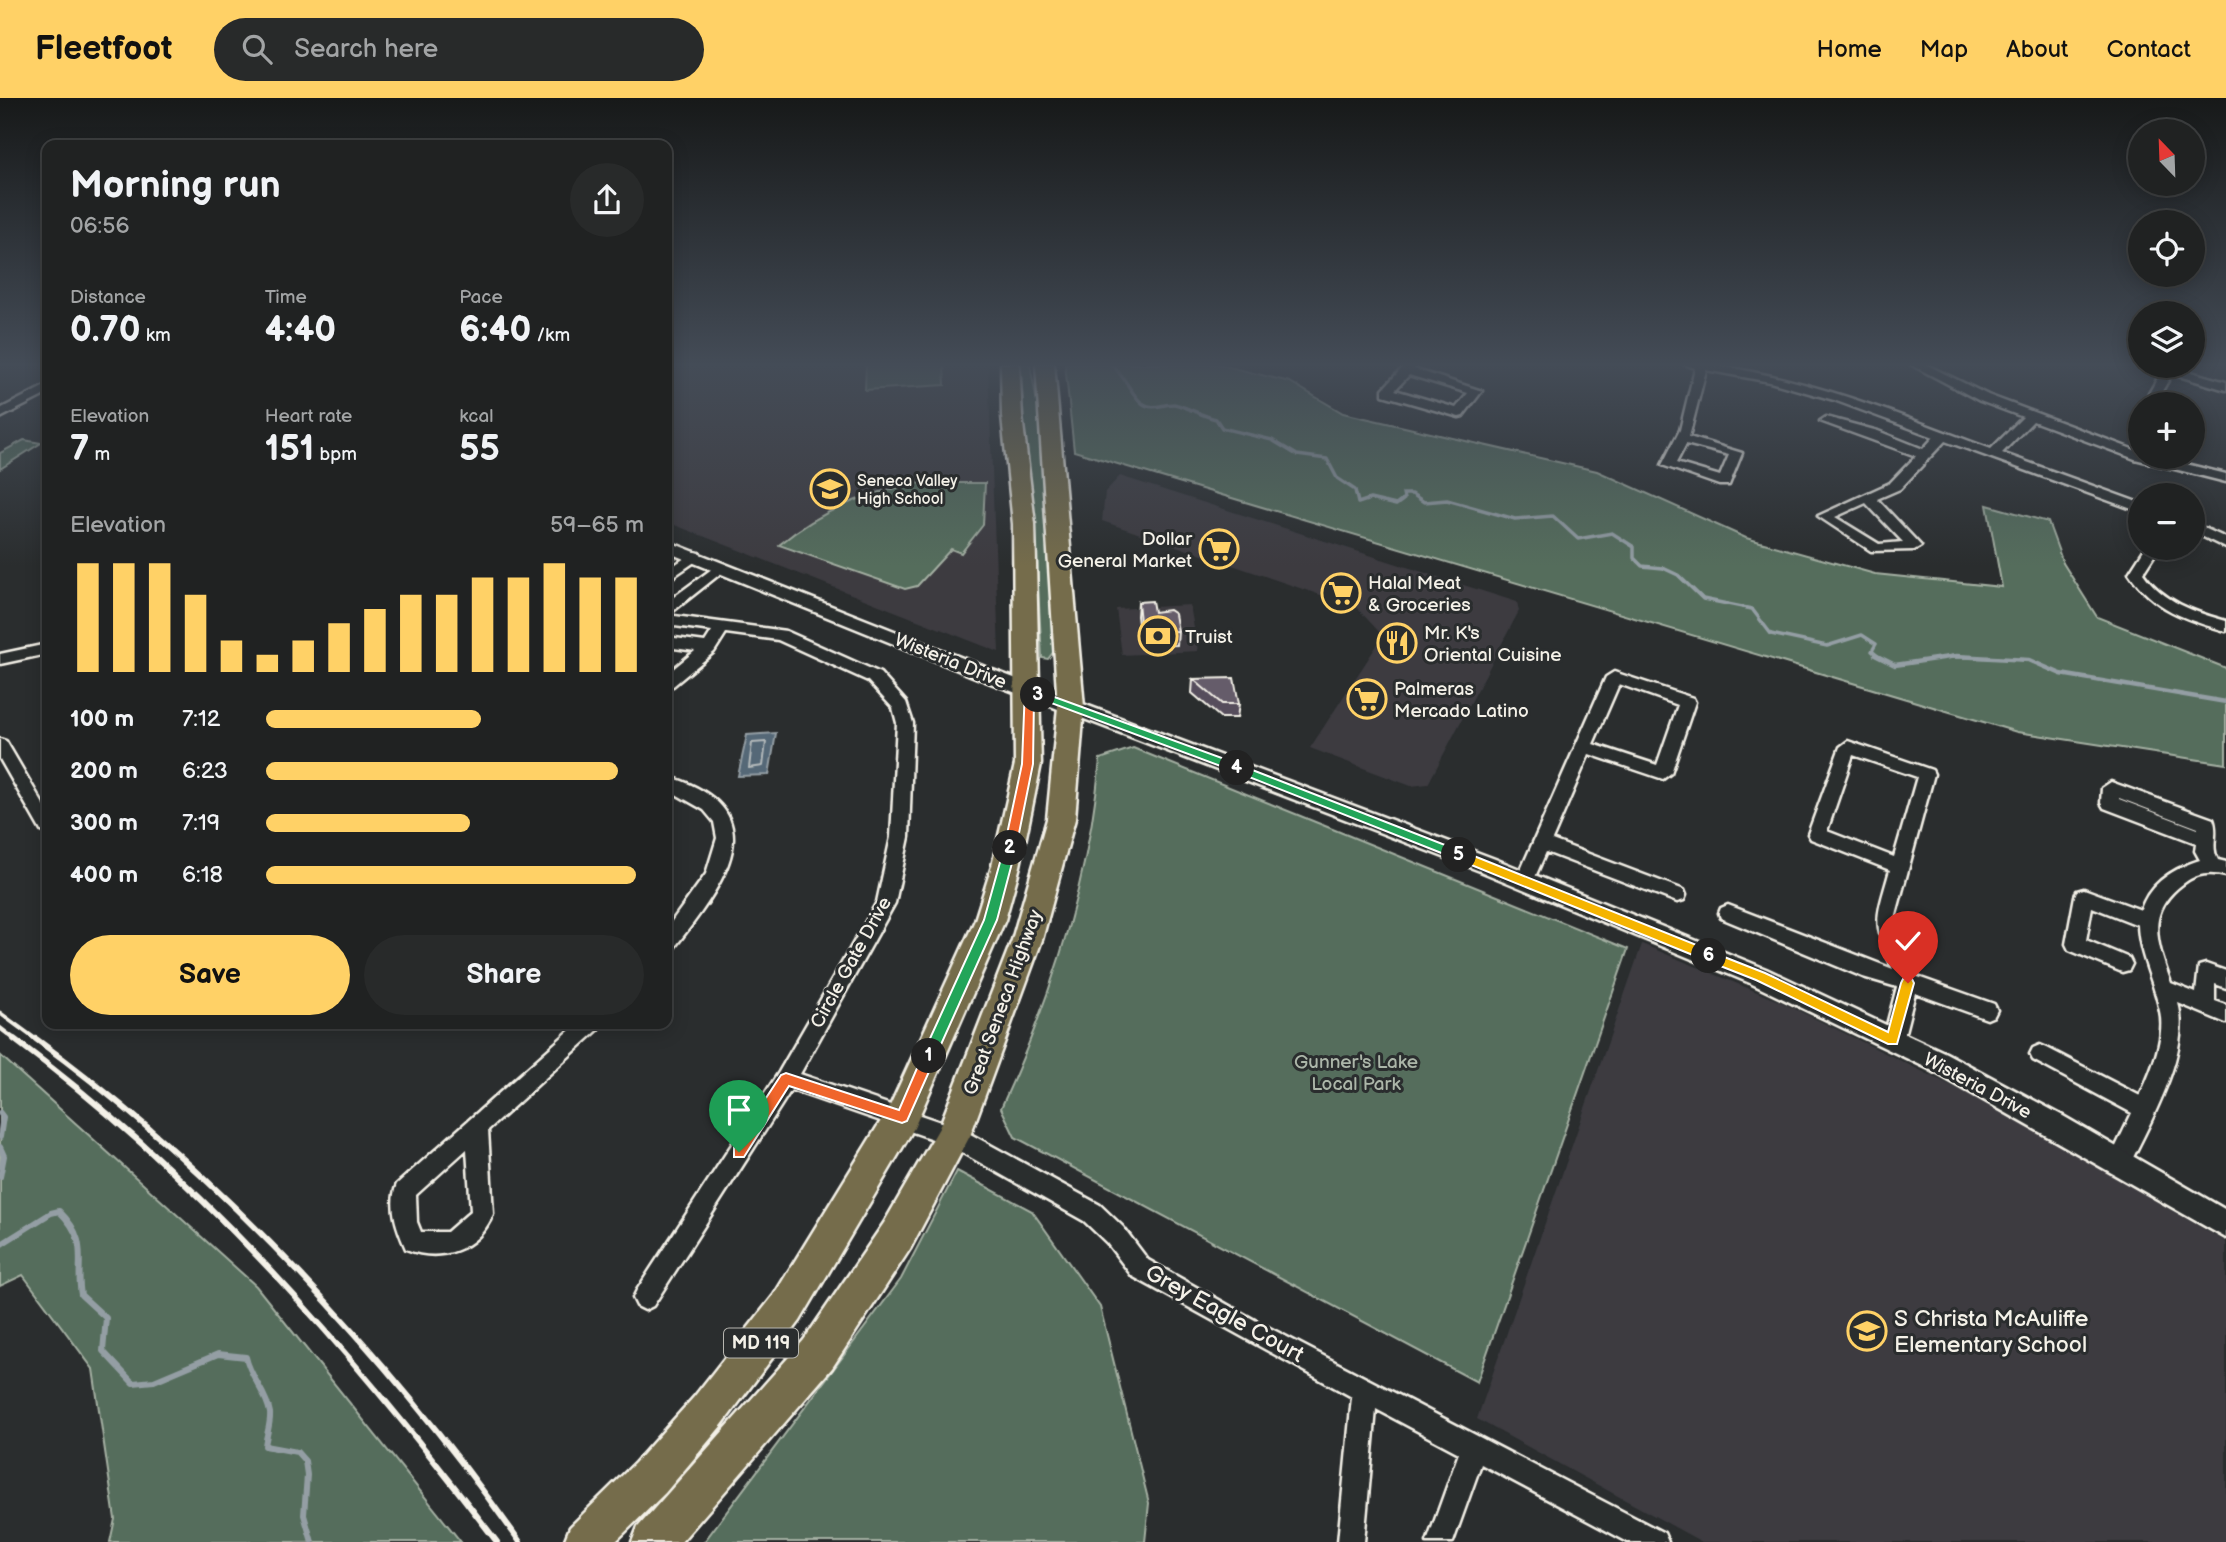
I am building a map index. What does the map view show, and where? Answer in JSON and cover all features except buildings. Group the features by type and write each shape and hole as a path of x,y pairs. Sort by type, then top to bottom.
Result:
{"main road":[{"name":"Great Seneca Highway","path":"585,1542 667,1459 787,1308 902,1117 990,920 1006,866 1028,764 1024,524 1014,431"},
{"name":"Great Seneca Highway","path":"653,1542 818,1354 897,1236 953,1136 1027,940 1061,819 1071,707 1050,431"}],"street":[{"path":"1682,439 1736,453 1724,482 1669,466 1683,431"},
{"path":"1864,431 1924,454"},
{"path":"1929,431 2128,503"},
{"path":"1994,453 2016,431"},
{"path":"2074,431 2128,451"},
{"path":"1869,498 1914,546 1876,548 1825,516 1895,486 1942,436"},
{"path":"2192,469 2226,478"},
{"path":"2205,533 2226,544"},
{"name":"Wisteria Drive","path":"672,548 1028,691 1284,785 1760,977 1893,1040 2120,1161 2226,1225"},
{"path":"672,573 694,556"},
{"path":"2144,560 2136,573 2158,599 2181,612 2226,626"},
{"path":"672,604 720,567"},
{"name":"Circle Gate Drive","path":"645,1298 786,1079 886,903 894,877 901,836 905,723 900,706 874,677 781,635 672,621"},
{"path":"672,678 709,648 722,627"},
{"path":"672,643 709,648"},
{"path":"0,659 42,650"},
{"path":"1525,881 1582,746 1614,677 1687,702 1663,773 1582,746"},
{"path":"0,745 42,817"},
{"path":"1893,1040 1908,983 1887,926 1926,774 1848,747 1817,834 1901,867"},
{"path":"672,785 711,806 721,822 724,841 722,862 712,882 672,936"},
{"path":"2205,839 2110,803 2111,788 2207,824 2204,851 2219,866"},
{"path":"1541,844 1677,895"},
{"path":"2120,1161 2166,1054 2171,1027 2165,989 2146,920 2152,899 2170,882 2188,871 2219,866"},
{"path":"2122,964 2076,944 2084,897 2146,920"},
{"path":"1728,913 1870,971 1948,994 1987,1010"},
{"path":"2205,1006 2206,972 2226,980"},
{"path":"2165,989 2226,1014"},
{"path":"477,1127 482,1214 465,1237 435,1247 414,1241 406,1222 405,1191 586,1029"},
{"path":"2040,1054 2144,1109"},
{"path":"786,1079 953,1136"},
{"name":"Grey Eagle Court","path":"953,1136 1092,1213 1115,1235 1140,1268 1655,1542"},
{"path":"1351,1542 1365,1390"},
{"path":"1440,1542 1474,1447"}],"shaded area":[{"name":"Seneca Valley High School","path":"672,431 991,431 999,652 672,524"},
{"path":"1120,476 1517,602 1519,611 1428,784 1411,786 1310,748 1383,636 1356,607 1102,521 1105,492"},
{"path":"1190,605 1198,651 1122,655 1116,609"},
{"name":"S Christa McAuliffe Elementary School","path":"1642,944 1781,1002 1999,1109 2226,1242 2226,1542 1702,1542 1477,1419"}],"green space":[{"path":"1024,431 1041,431 1054,640 1054,651 1048,659 1042,658 1036,552 1027,503"},
{"path":"1072,431 1424,431 1597,471 1746,538 1875,574 2002,587 1987,505 2048,522 2063,563 2097,617 2226,668 2226,764 2017,732 1074,451"},
{"path":"24,440 41,443 0,469 0,453"},
{"path":"921,483 985,483 983,525 961,553 951,549 917,586 905,589 779,545 811,522 846,504 863,497"},
{"name":"Gunner's Lake Local Park","path":"1133,748 1628,949 1477,1382 1015,1137 1001,1108 1036,1024 1065,938 1087,849 1100,759"},
{"path":"0,1055 256,1286 461,1542 110,1542 115,1519 93,1369 23,1275 0,1286"},
{"path":"957,1171 1032,1211 1100,1307 1149,1503 1145,1542 704,1542 901,1279"}],"water":[{"path":"776,733 769,775 738,776 747,735"}],"waterway":[{"path":"1236,431 1272,440 1297,455 1327,459 1337,478 1355,490 1358,503 1370,499 1396,505 1404,499 1403,494 1412,494 1424,502 1447,500 1515,519 1553,516 1578,539 1612,533 1634,547 1634,558 1642,566 1663,568 1678,575 1703,599 1752,609 1771,634 1827,646 1862,635 1876,644 1872,651 1879,657"},
{"path":"1875,655 1879,657"},
{"path":"1879,657 1895,665 1949,657"},
{"path":"1949,657 1974,657"},
{"path":"1949,657 1974,657"},
{"path":"1974,657 2029,660 2061,674 2226,702"},
{"path":"0,1113 3,1117 0,1137"},
{"path":"0,1147 4,1156 0,1177"},
{"path":"0,1245 51,1213 59,1211 69,1222 78,1242 81,1295 106,1318 103,1351 133,1383 154,1381 218,1354 246,1357 270,1413 265,1446 297,1452 305,1461 307,1475 304,1515 312,1542"}],"railway":[{"path":"0,1013 38,1041"},
{"path":"0,1028 17,1041"},
{"path":"14,1039 83,1093 150,1151 274,1273 388,1404 497,1542"},
{"path":"36,1039 103,1090 170,1147 298,1271 416,1405 520,1542"}],"place":[{"name":"Seneca Valley High School","path":"830,489"},
{"name":"Dollar General Market","path":"1219,549"},
{"name":"Halal Meat & Groceries","path":"1341,593"},
{"name":"Truist","path":"1158,636"},
{"name":"Mr. K's Oriental Cuisine","path":"1397,643"},
{"name":"Palmeras Mercado Latino","path":"1367,699"},
{"name":"S Christa McAuliffe Elementary School","path":"1867,1331"}],"route":[{"path":"739,1152 786,1079 902,1117 990,920 1006,866 1028,764 1028,691 1284,785 1525,881 1760,977 1893,1040 1908,983"}]}
